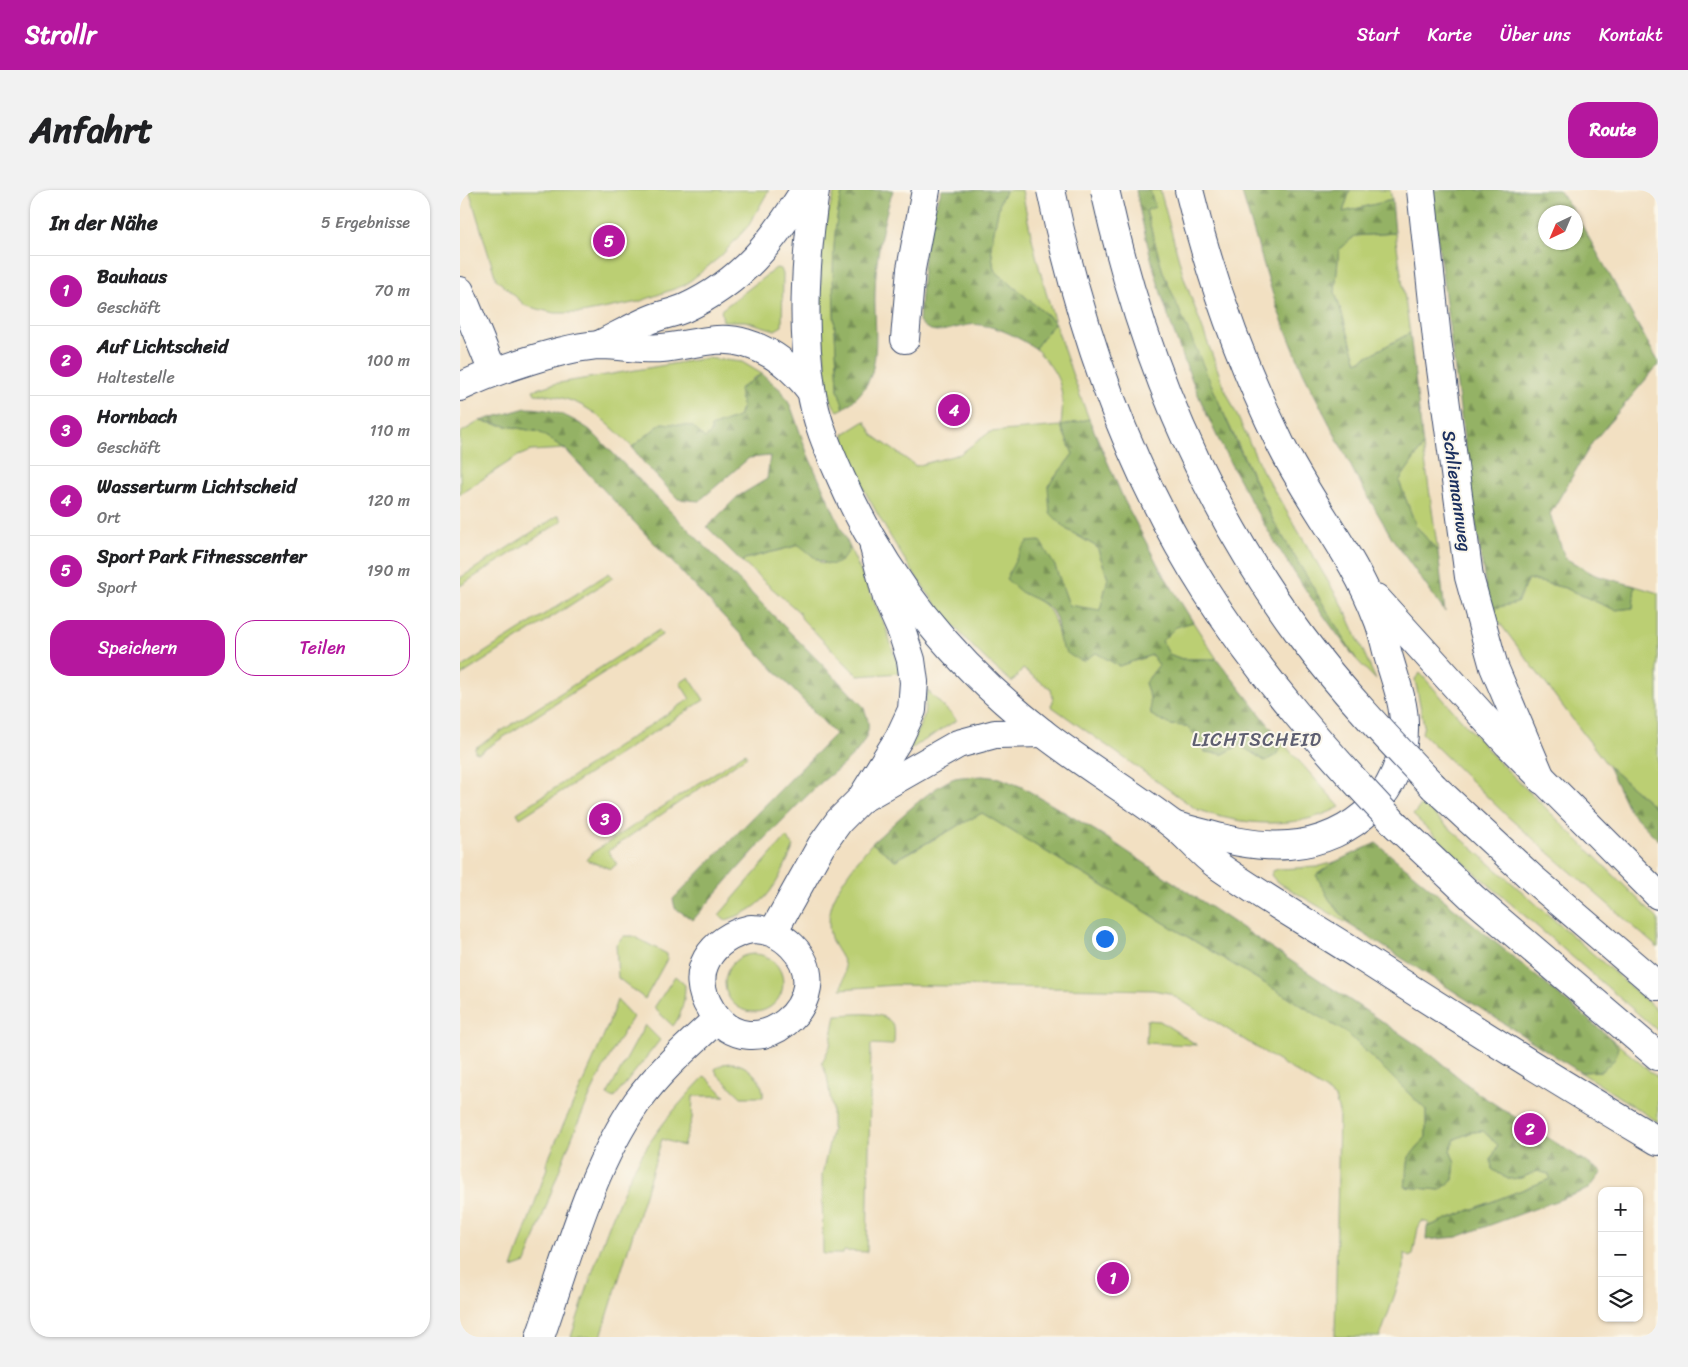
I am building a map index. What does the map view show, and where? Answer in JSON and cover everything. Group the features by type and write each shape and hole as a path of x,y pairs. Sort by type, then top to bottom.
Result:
{"main road":[{"path":"600,345 650,319 684,308 723,286 754,261 780,229 805,190"},
{"path":"815,190 807,247 806,343 811,391 818,419 827,447 873,546 910,600 945,642 976,675 1043,733 1174,825 1214,863 1442,1008 1658,1141"},
{"path":"905,339 911,269 926,190"},
{"path":"1051,190 1068,268 1089,336 1122,426 1160,508 1205,590 1298,717 1349,776 1396,825 1473,898 1658,1056"},
{"path":"1105,190 1117,246 1139,316 1161,378 1198,468 1246,555 1301,637 1372,722 1434,787 1533,879 1658,986"},
{"path":"1174,825 1253,844 1287,845 1307,843 1326,837 1354,824 1370,812 1393,782 1403,746 1403,715 1378,618 1354,569 1281,445 1248,372 1213,275 1189,190"},
{"name":"Schliemannweg","path":"1421,190 1437,340 1469,577 1494,666 1526,737 1542,780"},
{"path":"460,290 493,372"},
{"path":"460,387 493,372 565,352 600,345 661,348 720,340 744,342 781,359 797,373 811,391"},
{"path":"773,932 821,846 861,800 907,725 912,710 911,660 902,632 887,598 873,546"},
{"path":"1354,569 1388,613 1542,780 1658,895"},
{"path":"861,800 958,744 995,734 1043,733"},
{"path":"751,929 773,932 785,939 798,952 805,968 806,992 802,1004 792,1019 775,1031 751,1036 734,1031 717,1019 704,1000 701,977 708,955 719,942 734,933 751,929"},
{"path":"540,1337 591,1191 613,1142 637,1102 652,1084 717,1019"}],"green space":[{"path":"469,190 769,190 749,225 721,256 685,285 638,302 582,313 554,313 526,306 496,279"},
{"path":"835,190 843,190 838,213 833,263 838,390 844,408 838,411 835,408 828,387 821,303 822,257 829,212"},
{"path":"843,190 893,190 878,253 875,302 876,343 872,372 861,393 844,408 838,390 833,289 835,237"},
{"path":"942,190 1006,190 1000,201 991,246 994,270 1055,322 1035,348 1022,340 989,326 973,325 940,331 925,327 919,321 926,228"},
{"path":"1006,190 1022,190 1034,248 1055,322 994,270 991,246 1000,201"},
{"path":"1136,190 1150,190 1155,207 1146,211 1163,272 1236,442 1274,522 1356,659 1317,606 1281,552 1248,495 1218,437 1191,378 1168,316 1150,254"},
{"path":"1150,190 1160,190 1184,278 1224,387 1262,470 1345,610 1376,680 1356,659 1274,522 1205,373 1163,272 1146,210 1154,207"},
{"path":"1241,190 1350,190 1343,212 1392,200 1395,233 1355,236 1339,249 1335,292 1357,362 1410,333 1423,446 1399,481 1416,526 1438,552 1445,612 1392,538 1356,476 1303,372 1277,308"},
{"path":"1350,190 1390,190 1392,200 1343,212"},
{"path":"1431,190 1559,190 1569,205 1538,205 1538,250 1583,250 1583,227 1658,361 1658,365 1592,443 1550,514 1565,558 1595,575 1635,586 1633,608 1615,610 1565,588 1528,579 1517,603 1489,609 1473,506"},
{"path":"1395,233 1410,333 1357,362 1335,292 1339,249 1355,236"},
{"path":"776,268 781,269 783,274 782,326 775,330 745,321 723,321 721,310"},
{"path":"1055,322 1089,419 1061,427 1073,454 1048,486 1066,529 1097,547 1108,578 1100,611 1069,605 1055,566 1022,592 1039,601 1049,610 1055,622 1060,641 1096,652 1119,666 1152,655 1159,665 1145,683 1150,697 1151,714 1170,725 1186,726 1200,739 1205,752 1223,754 1240,745 1265,761 1276,755 1283,743 1340,807 1306,819 1268,823 1231,819 1196,809 1051,706 1053,701 1051,689 1023,669 1012,682 990,663 933,600 886,529 855,470 847,451 844,434 865,421 874,436 916,466 960,454 990,432 1061,426 1062,401 1059,383 1051,367 1035,348"},
{"path":"707,358 742,362 762,374 752,379 738,417 711,427 711,433 705,438 662,423 632,447 600,417 578,403 535,394 533,390 553,384"},
{"path":"762,374 782,391 791,407 808,455 850,548 838,563 832,564 819,560 799,545 745,559 742,562 707,527 737,497 767,479 770,456 749,458 699,501 678,499 644,463 632,447 662,423 692,426 705,438 711,433 711,427 738,417 742,409 739,389"},
{"path":"526,408 552,411 590,430 863,706 866,715 868,722 867,735 861,746 784,819 693,920 675,908 673,899 835,734 565,449 539,432 480,421"},
{"path":"1089,419 1124,500 1159,567 1193,622 1176,627 1162,641 1169,654 1182,659 1217,659 1283,743 1276,755 1265,761 1240,745 1223,754 1205,752 1200,739 1186,726 1170,725 1151,715 1150,697 1145,683 1159,665 1152,655 1119,666 1096,653 1083,661 1072,656 1061,645 1056,618 1052,611 1041,602 1021,592 1006,579 1019,553 1027,542 1040,541 1055,566 1069,605 1100,610 1108,578 1097,547 1066,529 1050,513 1048,486 1073,454 1061,426"},
{"path":"480,421 539,432 565,449 531,451 518,456 460,494 460,433"},
{"path":"1423,446 1438,552 1416,526 1399,481"},
{"path":"559,515 562,521 460,586 460,578"},
{"path":"800,545 822,564 845,557 850,548 886,628 900,673 858,676 802,619 799,612 742,562 745,559"},
{"path":"609,573 613,577 611,579 460,676 460,668"},
{"path":"1528,579 1565,588 1615,610 1633,608 1635,586 1658,593 1658,810 1608,766 1489,609 1517,603"},
{"path":"1193,622 1217,659 1182,659 1169,654 1162,641 1176,627"},
{"path":"659,630 662,635 479,753 475,752 475,748"},
{"path":"1420,673 1496,759 1658,919 1658,948 1507,816 1422,733 1424,725 1415,679"},
{"path":"689,677 704,700 520,818 517,813 690,699 680,683"},
{"path":"927,690 957,720 909,750 924,716"},
{"path":"745,753 747,756 608,851 617,864 611,869 586,860 592,853"},
{"path":"1608,766 1658,810 1658,840 1629,810"},
{"path":"982,776 1000,778 1022,787 1101,834 1429,1053 1479,1094 1521,1121 1518,1128 1538,1140 1542,1134 1602,1172 1589,1189 1457,1237 1426,1240 1427,1227 1550,1179 1549,1174 1537,1171 1521,1178 1508,1179 1492,1169 1491,1160 1498,1145 1483,1131 1472,1132 1455,1139 1450,1151 1455,1162 1453,1180 1440,1190 1405,1187 1409,1157 1426,1137 1426,1110 1347,1033 982,813 895,860 872,843 934,789 958,777"},
{"path":"1422,804 1658,1011 1658,1031 1473,871 1413,815"},
{"path":"982,813 1347,1033 1426,1110 1426,1137 1409,1157 1405,1187 1440,1190 1453,1180 1455,1162 1450,1151 1455,1139 1472,1132 1483,1131 1498,1145 1491,1160 1492,1169 1508,1179 1521,1178 1537,1171 1549,1174 1550,1179 1427,1227 1429,1223 1422,1221 1418,1228 1413,1255 1409,1257 1404,1253 1404,1268 1380,1337 1335,1337 1339,1112 1335,1098 1325,1090 1169,993 1153,990 895,985 841,989 845,975 845,966 831,938 830,911 840,886 872,843 896,860"},
{"path":"786,837 794,846 770,892 762,901 741,915 726,920 719,915"},
{"path":"1376,843 1608,1036 1618,1047 1615,1059 1602,1071 1580,1072 1350,925 1329,899 1316,875 1335,862"},
{"path":"1335,862 1317,875 1329,899 1350,925 1276,881 1271,875 1273,871 1278,869 1317,867"},
{"path":"624,936 633,936 667,954 667,959 645,999 618,978 616,944"},
{"path":"754,954 770,959 778,967 783,983 778,999 770,1007 754,1012 738,1007 730,999 725,983 730,967 738,959"},
{"path":"675,976 685,985 685,990 681,1012 673,1026 654,1008"},
{"path":"617,1000 633,1017 600,1075 572,1137 526,1263 512,1268 547,1168 546,1165 601,1042"},
{"path":"869,1014 885,1018 891,1022 894,1028 894,1043 891,1045 871,1044 867,1252 844,1251 843,1254 823,1254 822,1175 832,1130 832,1108 827,1076 822,1063 830,1046 836,1015"},
{"path":"1147,1020 1160,1021 1197,1045 1146,1043"},
{"path":"645,1025 660,1040 614,1098 607,1095"},
{"path":"1608,1036 1658,1078 1658,1122 1580,1072 1602,1071 1618,1047"},
{"path":"731,1063 743,1066 754,1074 761,1085 763,1097 741,1097 717,1074 715,1069 723,1064"},
{"path":"705,1076 725,1096 693,1096 692,1119 683,1146 662,1139 601,1337 571,1337 602,1243 631,1174 657,1133"}],"place":[{"name":"Sport Park Fitnesscenter","path":"609,241"},
{"name":"Wasserturm Lichtscheid","path":"954,410"},
{"name":"Hornbach","path":"605,819"},
{"name":"Auf Lichtscheid","path":"1530,1129"},
{"name":"Bauhaus","path":"1113,1278"}],"district":[{"name":"LICHTSCHEID","path":"1257,739"}]}
